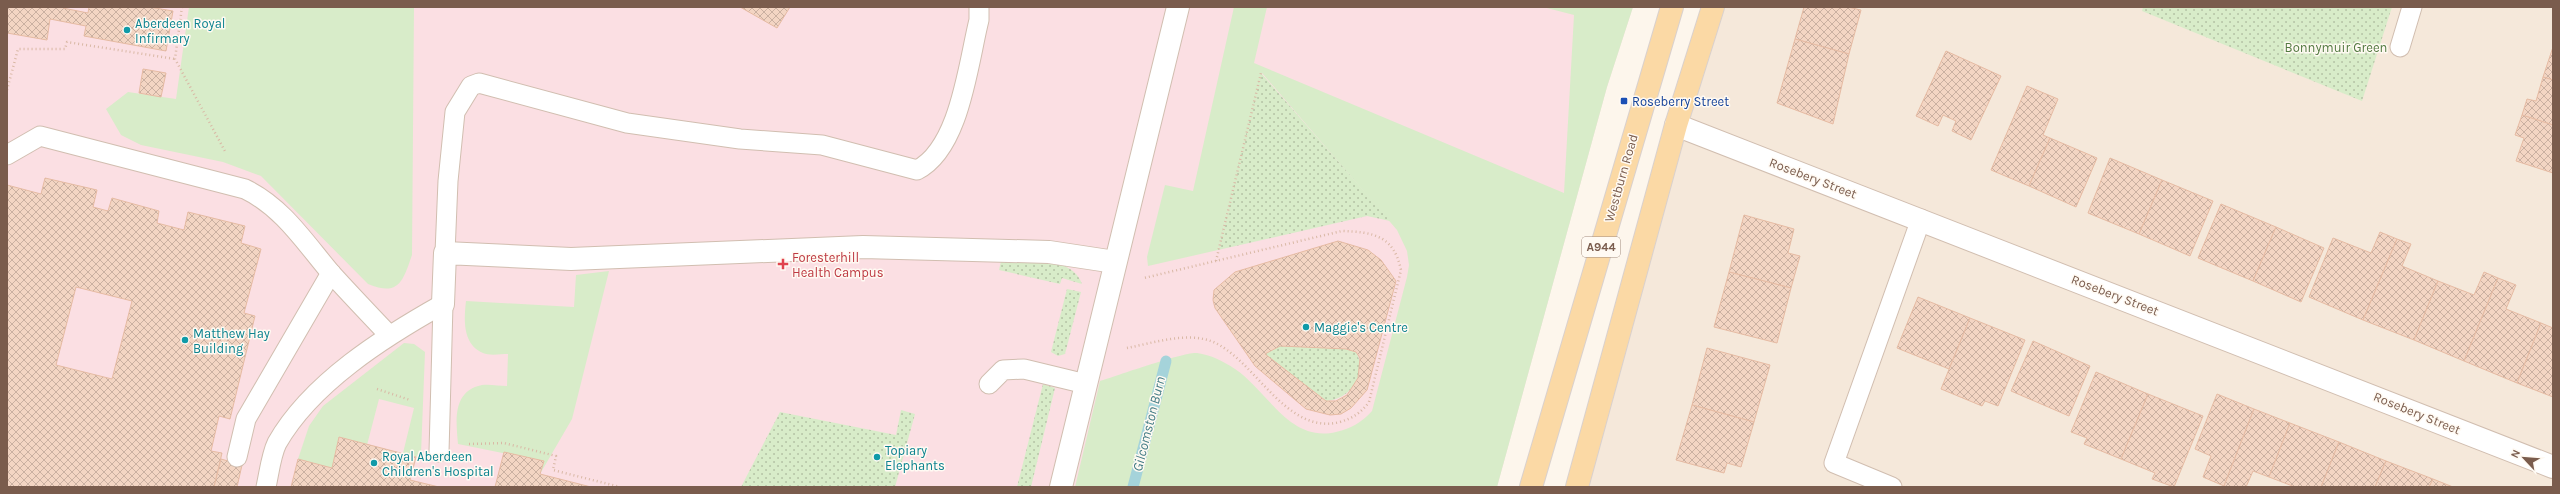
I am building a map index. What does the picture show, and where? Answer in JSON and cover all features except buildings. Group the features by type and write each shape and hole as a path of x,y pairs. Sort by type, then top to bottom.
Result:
{"main road":[{"name":"Westburn Road","path":"1531,487 1672,7"},
{"name":"A944","path":"1577,487 1676,125 1713,7"}],"street":[{"path":"1061,487 1178,7"},
{"name":"Rosebery Street","path":"1676,125 1921,219 2553,467"},
{"path":"443,304 446,253 571,259 863,247 1049,252 1115,262"}],"lane":[{"path":"446,253 448,182 455,112 471,86 479,83 510,90 626,123 740,139 822,145 917,170 930,164 943,144 955,119 979,20 979,7"},
{"path":"2400,47 2412,7"},
{"path":"7,155 40,136 236,185 264,198 285,217 331,273 389,335"},
{"path":"1892,487 1834,463 1921,219"},
{"path":"237,457 246,419 331,273"},
{"path":"266,487 277,444 307,400 389,335 443,304"},
{"path":"438,452 443,304"},
{"path":"989,384 1003,370 1024,368 1086,384"}],"path":[{"path":"182,7 175,59 216,133"},
{"path":"7,90 18,49 65,49 67,42 175,59"},
{"path":"1216,261 1261,73"},
{"path":"1093,355 1189,337 1211,341 1229,352 1285,405 1302,418 1318,422 1334,423 1351,419 1363,411 1369,402 1401,270 1398,254 1384,239 1366,232 1342,231 1109,287"},
{"path":"377,390 440,408"},
{"path":"466,444 504,443 556,456 553,470 620,487"}],"shaded area":[{"name":"Foresterhill Health Campus","path":"7,7 1633,7 1607,87 1497,487 7,487"},
{"path":"1714,7 2553,7 2553,487 1577,487"}],"green space":[{"path":"189,7 414,7 412,255 406,272 398,284 387,289 378,288 368,284 261,176 223,162 141,145 121,135 106,109 128,92 176,99"},
{"path":"1234,7 1267,7 1254,63 1564,193 1574,15 1543,7 1633,7 1607,87 1497,487 1075,487 1100,381 1150,364 1190,353 1197,353 1212,357 1235,369 1247,378 1280,413 1292,423 1305,430 1320,433 1336,432 1352,427 1364,419 1372,411 1407,277 1409,265 1407,251 1397,230 1262,73 1218,250 1148,266 1147,257 1165,185 1193,191"},
{"name":"Bonnymuir Green","path":"2143,7 2392,7 2362,101 2142,11"},
{"path":"1261,73 1390,221 1367,216 1218,250"},
{"path":"1001,261 1035,261 1058,264 1068,268 1076,274 1082,284 1062,278 1060,284 999,270"},
{"path":"609,271 572,419 540,474 543,461 458,444 458,408 465,394 472,388 482,385 507,386 508,354 486,354 476,349 471,344 465,323 466,301 574,307 576,275"},
{"path":"1067,289 1081,292 1065,354 1058,356 1051,352"},
{"path":"404,343 414,344 425,352 421,454 416,457 403,453 414,408 379,399 367,445 332,468 298,459 309,426 323,406"},
{"path":"1280,346 1345,349 1356,352 1360,369 1358,377 1349,391 1334,400 1326,401 1265,354"},
{"path":"1043,384 1055,388 1031,487 1017,487"},
{"path":"901,410 915,414 895,487 741,487 780,412 896,435"}],"waterway":[{"name":"Gilcomston Burn","path":"1133,487 1166,361"}],"place":[{"name":"Aberdeen Royal Infirmary","path":"127,30"},
{"name":"Roseberry Street","path":"1624,101"},
{"name":"Foresterhill Health Campus","path":"783,264"},
{"name":"Maggie's Centre","path":"1306,327"},
{"name":"Matthew Hay Building","path":"185,340"},
{"name":"Topiary Elephants","path":"877,457"},
{"name":"Royal Aberdeen Children's Hospital","path":"374,463"}]}
